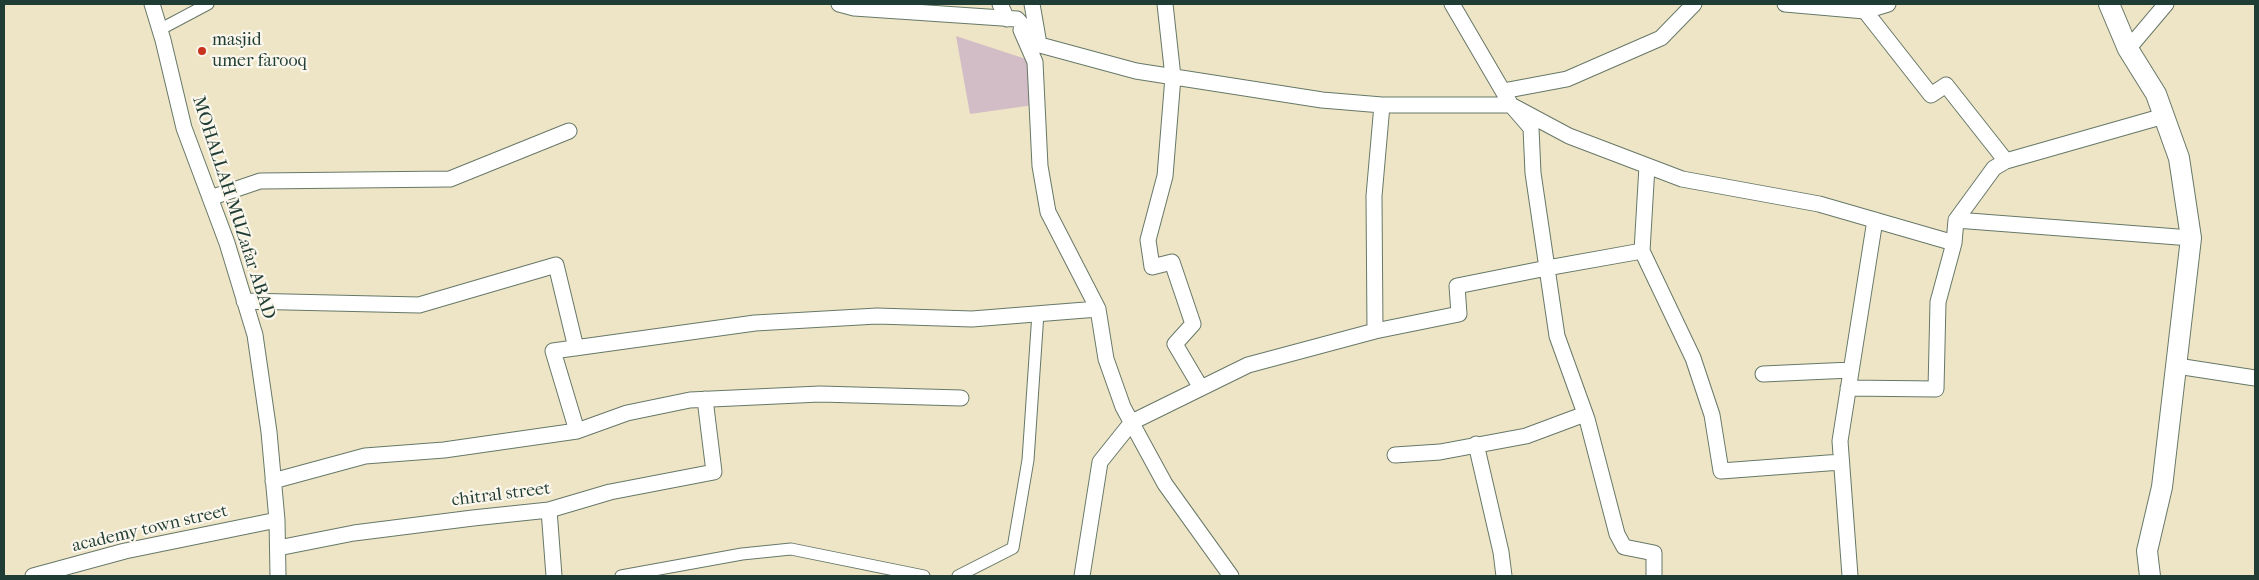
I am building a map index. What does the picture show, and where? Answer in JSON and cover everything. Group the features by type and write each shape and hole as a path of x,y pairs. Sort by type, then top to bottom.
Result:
{"street":[{"name":"MOHALLAH MUZafar ABAD","path":"152,4 184,128 227,243 254,335 269,432 277,520 278,576"},
{"path":"159,30 208,4"},
{"path":"839,4 854,8 1012,19"},
{"path":"1000,4 1012,19 1040,44 1136,71 1322,100 1382,105 1511,105 1569,136 1682,180 1818,204 1954,243"},
{"path":"1032,4 1040,44"},
{"path":"1165,4 1173,77 1165,176 1148,240 1152,267 1172,262 1193,324 1175,344 1201,388"},
{"path":"1452,4 1511,105 1531,128 1533,173 1557,336 1585,414 1617,534 1624,547 1654,553 1654,576"},
{"path":"1503,91 1567,80 1653,42 1661,38 1694,4"},
{"path":"1785,4 1865,11 1888,4"},
{"path":"2109,4 2128,49 2156,94 2179,158 2191,238 2162,488 2147,551 2150,576"},
{"path":"2128,49 2166,4"},
{"path":"1865,11 1931,95 1946,85 2006,161"},
{"path":"1012,19 1035,62 1040,166 1048,212 1098,309 1106,359 1123,407 1165,484 1230,576"},
{"path":"1375,331 1374,196 1382,105"},
{"path":"1848,388 1936,389 1938,302 1954,243 1956,220 1994,168 2006,161 2164,116"},
{"path":"210,198 260,181 450,179 569,131"},
{"path":"1647,166 1642,251 1693,358 1712,415 1721,471 1841,462"},
{"path":"1850,576 1840,441 1875,220"},
{"path":"1956,220 2191,238"},
{"path":"1082,576 1100,462 1132,422 1248,365 1375,331 1459,314 1457,286 1642,251"},
{"path":"244,301 419,305 556,265 576,348"},
{"path":"577,431 553,351 755,323 877,316 972,318 1098,309"},
{"path":"958,576 1012,548 1028,460 1038,314"},
{"path":"2177,366 2255,378"},
{"path":"1763,374 1851,370"},
{"path":"273,480 364,456 444,450 577,431 627,413 690,400 820,394 960,398"},
{"name":"chitral street","path":"278,548 354,533 549,510 610,492 714,472 705,399"},
{"path":"1395,455 1440,452 1526,436 1585,414"},
{"path":"1476,444 1501,552 1504,576"},
{"path":"549,510 554,576"},
{"name":"academy town street","path":"32,576 125,551 277,520"},
{"path":"621,576 742,554 791,550 924,576"}],"shaded area":[{"path":"956,36 1038,63 1041,104 970,114"}],"place":[{"name":"masjid umer farooq","path":"202,51"}]}
